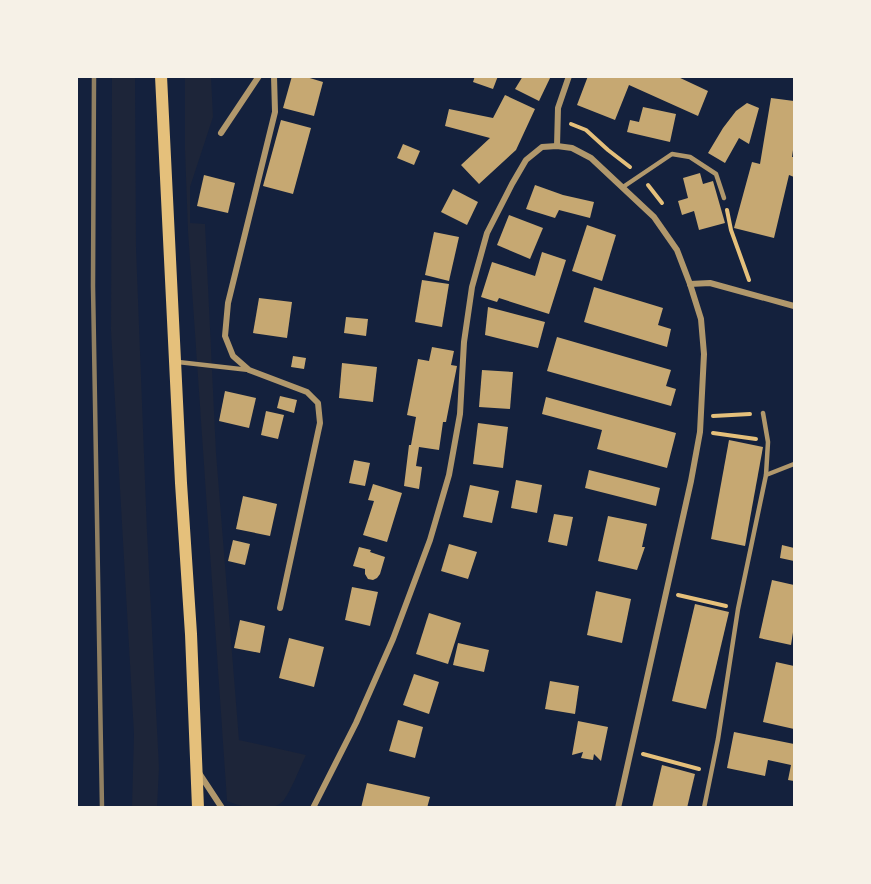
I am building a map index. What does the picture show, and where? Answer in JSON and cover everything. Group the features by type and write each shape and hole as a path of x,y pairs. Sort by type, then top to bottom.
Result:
{"main road":[{"path":"161,76 198,807"}],"street":[{"path":"221,133 259,76"},
{"path":"274,76 274,112 228,303 225,336 233,356 249,370 307,392 318,403 320,423 280,608"},
{"path":"556,146 558,108 569,76"},
{"path":"313,807 356,723 384,660 430,540 449,475 460,414 464,342 472,287 487,233 526,160 542,147 556,146 572,148 591,158 654,217 677,250 701,319 704,354 700,432 618,807"},
{"path":"690,284 710,283 795,306"},
{"path":"197,770 222,807"}],"lane":[{"path":"623,187 672,154 690,157 716,174 724,198"},
{"path":"175,361 249,370"},
{"path":"704,807 718,739 738,609 766,475 768,442 763,413"},
{"path":"766,475 795,464"}],"path":[{"path":"724,198 731,230 754,294"},
{"path":"702,416 763,413"},
{"path":"700,432 768,442"},
{"path":"666,592 738,609"},
{"path":"631,751 711,772"}],"shaded area":[{"path":"112,77 135,77 136,248 159,768 157,807 132,807 134,734 111,331"},
{"path":"185,77 211,77 213,117 190,187 190,223 205,224 216,453 239,740 306,755 285,799 277,806 263,809 227,801 188,231"}],"building":[{"path":"292,76 303,76 323,82 314,116 283,108"},
{"path":"475,76 498,76 493,89 473,82"},
{"path":"523,76 551,76 539,101 515,89"},
{"path":"588,76 676,76 708,91 698,116 629,85 615,120 577,105"},
{"path":"505,95 535,109 516,150 479,184 461,165 490,138 445,126 449,109 493,118"},
{"path":"771,98 794,101 792,157 794,157 794,177 789,175 774,238 734,228 752,162 760,164"},
{"path":"747,103 759,108 749,144 739,138 725,163 708,153 736,111"},
{"path":"643,107 676,114 670,142 627,132 630,120 639,122"},
{"path":"281,120 311,128 293,194 263,186"},
{"path":"403,144 420,151 414,165 397,158"},
{"path":"700,173 703,184 713,181 725,223 699,230 694,211 682,215 678,201 688,198 683,178"},
{"path":"204,175 235,183 228,213 197,206"},
{"path":"535,185 563,195 594,202 590,218 559,210 555,218 526,209"},
{"path":"453,189 478,202 467,225 441,212"},
{"path":"509,215 543,228 530,259 497,245"},
{"path":"587,225 616,235 602,281 572,271"},
{"path":"434,232 459,237 449,281 425,275"},
{"path":"542,252 566,260 549,314 499,298 497,302 481,297 492,262 535,276"},
{"path":"422,280 449,284 442,327 415,322"},
{"path":"594,287 663,308 658,325 671,329 667,347 584,322"},
{"path":"259,298 292,302 287,338 253,333"},
{"path":"488,307 545,322 538,348 485,335"},
{"path":"346,317 368,319 366,336 344,333"},
{"path":"557,337 671,370 666,386 676,389 671,406 547,371"},
{"path":"432,347 454,351 451,365 457,366 446,422 443,422 439,450 419,447 416,466 422,467 419,489 404,486 409,445 411,445 416,417 407,415 418,359 429,361"},
{"path":"293,356 306,358 304,369 291,367"},
{"path":"342,363 377,367 373,402 339,398"},
{"path":"482,370 513,372 510,409 479,407"},
{"path":"225,391 256,398 249,428 219,421"},
{"path":"280,396 297,400 294,413 277,408"},
{"path":"546,397 676,433 667,468 597,449 602,430 542,414"},
{"path":"266,411 284,415 278,439 261,435"},
{"path":"478,423 508,427 503,468 473,464"},
{"path":"729,440 763,447 745,546 711,539"},
{"path":"354,460 370,463 365,486 349,483"},
{"path":"589,470 660,488 656,506 585,488"},
{"path":"516,480 542,485 537,513 511,508"},
{"path":"373,484 402,493 387,542 363,535 374,501 368,500"},
{"path":"470,485 499,491 492,523 463,517"},
{"path":"243,496 277,504 270,536 236,529"},
{"path":"554,514 573,517 567,546 548,542"},
{"path":"608,516 647,524 642,547 645,547 637,570 598,561"},
{"path":"233,540 250,544 245,565 228,561"},
{"path":"449,544 477,552 468,579 441,571"},
{"path":"782,545 794,548 794,561 780,558"},
{"path":"359,547 385,557 380,574 373,580 368,579 365,569 353,566"},
{"path":"772,580 794,585 794,626 791,645 759,638"},
{"path":"352,587 378,592 370,626 345,620"},
{"path":"596,591 631,599 622,643 587,635"},
{"path":"695,604 729,612 706,709 672,701"},
{"path":"429,613 461,623 448,664 416,654"},
{"path":"240,620 265,626 260,653 234,648"},
{"path":"289,638 324,647 314,687 279,678"},
{"path":"458,643 489,650 484,672 453,665"},
{"path":"776,662 794,666 794,729 763,722"},
{"path":"414,674 439,682 429,714 403,705"},
{"path":"550,681 579,686 575,714 545,709"},
{"path":"398,720 423,727 415,758 389,751"},
{"path":"578,721 608,727 601,761 594,754 593,760 581,758 583,752 572,755"},
{"path":"734,732 794,744 794,781 788,780 791,765 768,760 765,776 727,768"},
{"path":"662,765 695,774 687,808 652,808"},
{"path":"367,783 430,797 427,808 361,808"}],"railway":[{"path":"94,76 93,286 102,808"}]}
